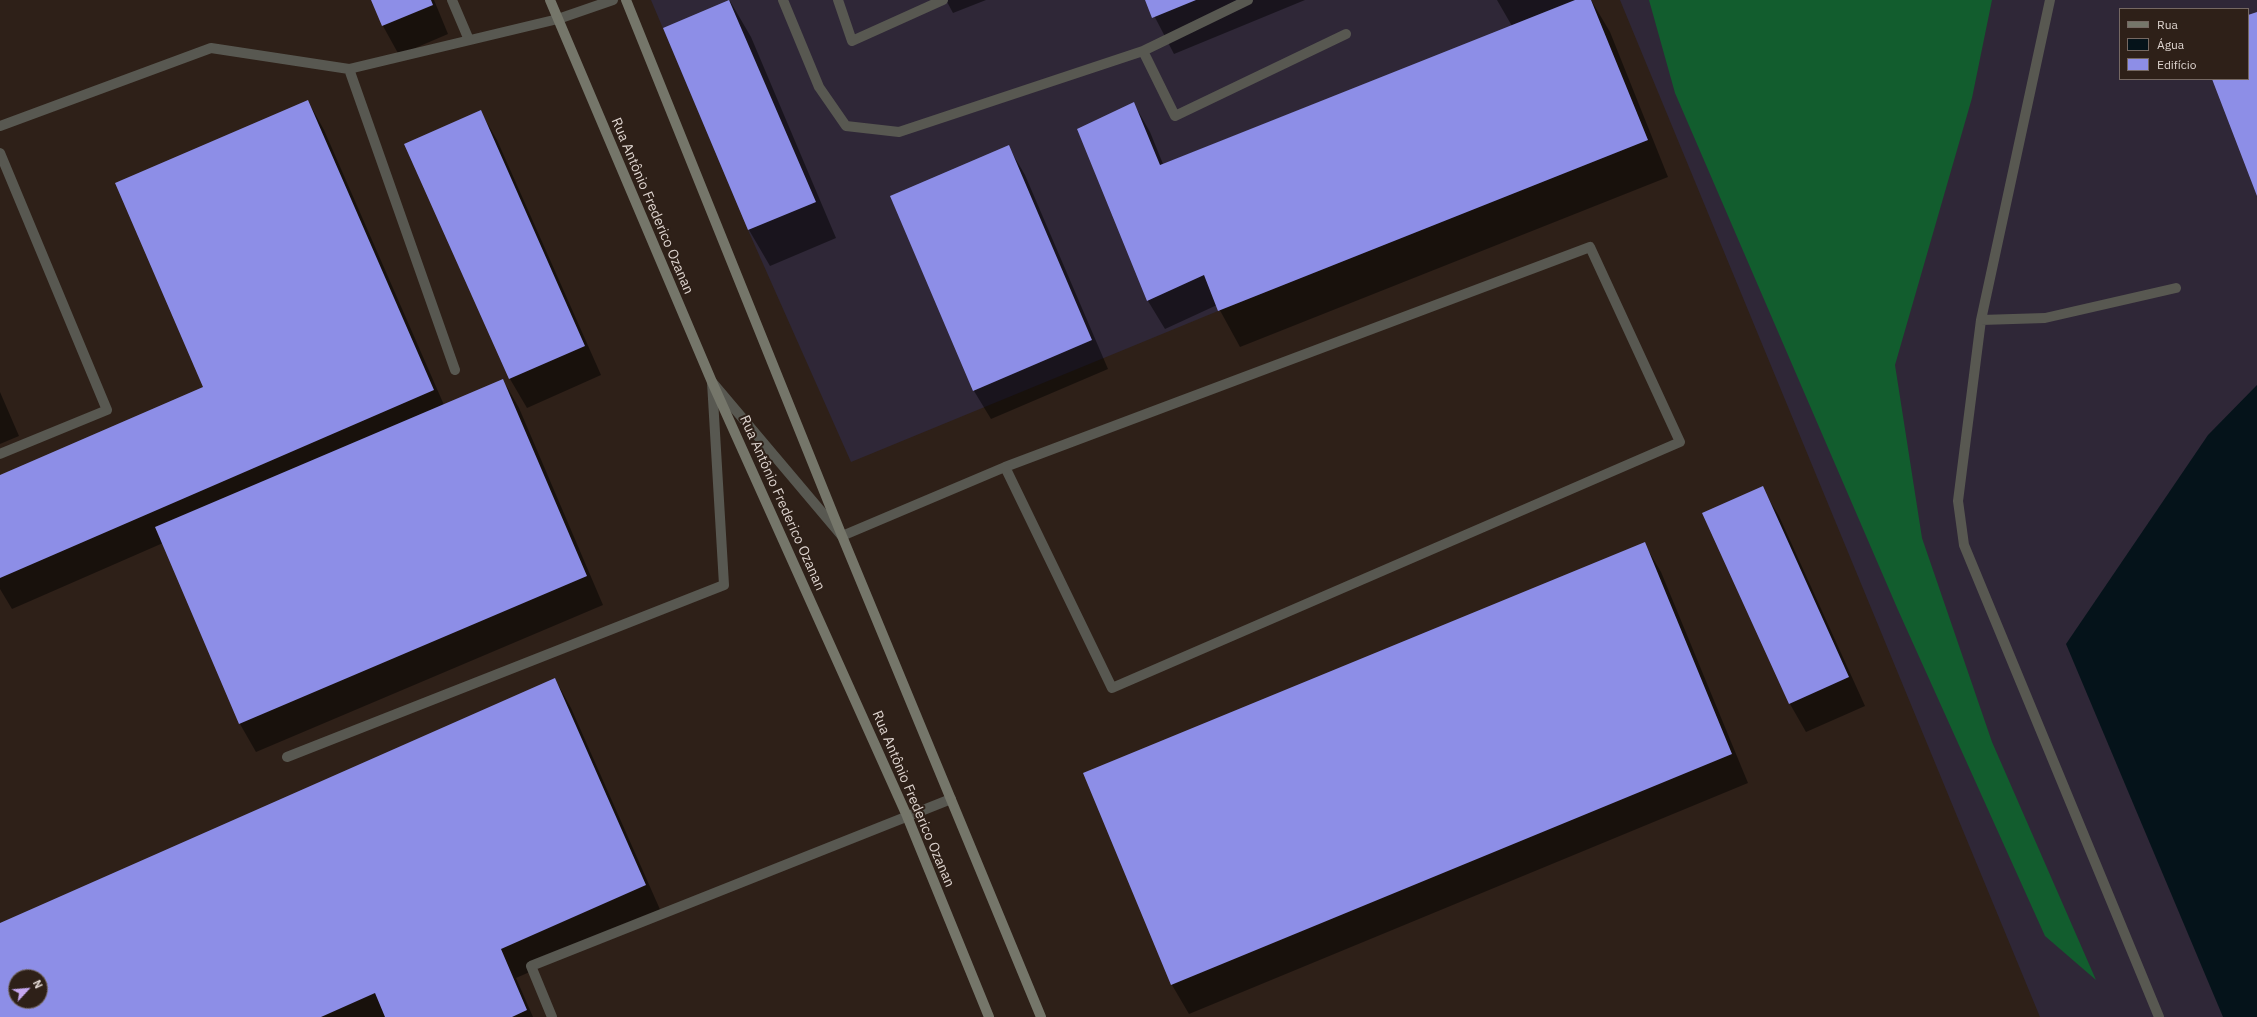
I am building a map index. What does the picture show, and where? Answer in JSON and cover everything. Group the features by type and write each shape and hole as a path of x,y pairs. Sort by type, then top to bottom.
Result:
{"main road":[{"name":"Rua Antônio Frederico Ozanan","path":"550,0 712,382 907,816 989,1017"},
{"path":"626,0 842,536 1041,1017"}],"lane":[{"path":"452,0 468,40"},
{"path":"0,126 211,48 349,69 558,19 613,0"},
{"path":"783,0 819,87 846,126 898,132 1143,51 1248,0"},
{"path":"838,0 852,40 943,0"},
{"path":"2050,0 1981,320 1958,501 1964,545 2159,1017"},
{"path":"1143,51 1175,116 1346,34"},
{"path":"349,69 455,370"},
{"path":"0,153 107,410 0,454"},
{"path":"712,382 842,536 1005,467 1590,247 1680,442 1112,688 1005,467"},
{"path":"1981,320 2045,318 2176,288"},
{"path":"287,757 724,585 712,382"},
{"path":"552,1017 531,966 951,799"}],"shaded area":[{"path":"651,0 1591,0 1648,140 1218,311 851,462 748,230"},
{"path":"1620,0 2257,0 2257,1017 2040,1017"}],"green space":[{"path":"1649,0 1992,0 1972,98 1895,365 1922,538 1992,742 2096,980 2045,936 1898,610 1675,93"}],"water":[{"path":"2257,385 2257,1017 2223,1017 2066,644 2208,435"}],"building":[{"path":"371,0 431,0 433,5 382,26"},
{"path":"729,0 816,202 748,230 663,28"},
{"path":"1145,0 1196,0 1152,18"},
{"path":"1575,0 1591,0 1648,140 1218,311 1204,275 1147,301 1077,129 1134,102 1160,165"},
{"path":"2257,12 2257,196 2212,80 2249,80 2249,15"},
{"path":"308,100 434,390 0,578 0,475 203,387 115,183"},
{"path":"481,110 585,346 509,379 404,144"},
{"path":"1009,145 1092,340 973,391 890,196"},
{"path":"503,379 587,576 239,724 155,527"},
{"path":"1763,486 1849,677 1789,704 1702,513"},
{"path":"1645,542 1732,754 1171,985 1083,773"},
{"path":"555,678 646,885 501,949 527,1010 512,1017 385,1017 375,993 321,1017 0,1017 0,923"}]}
